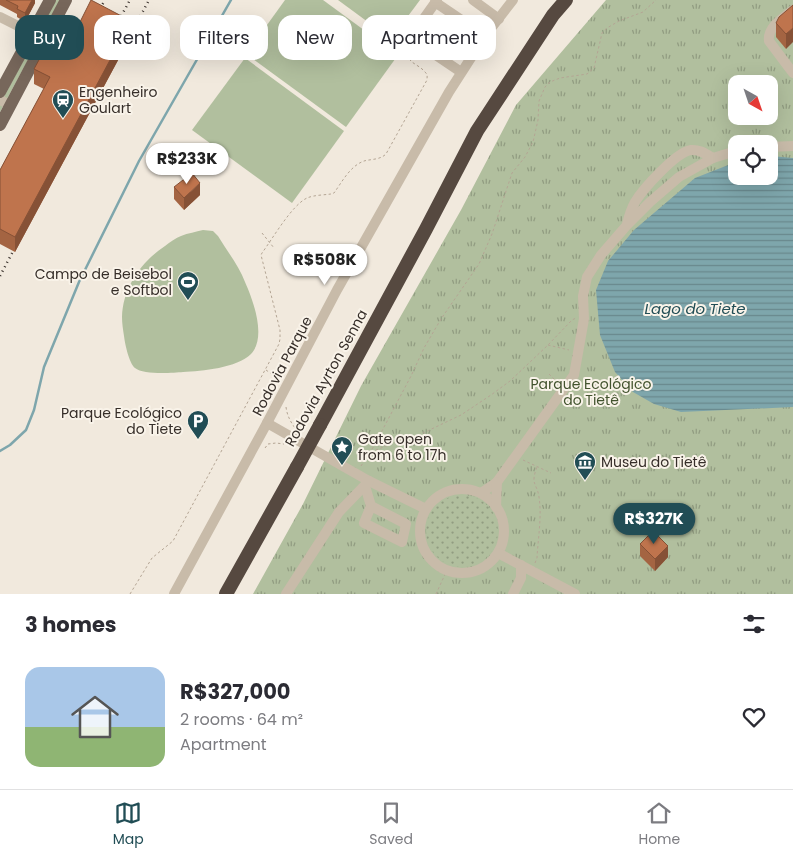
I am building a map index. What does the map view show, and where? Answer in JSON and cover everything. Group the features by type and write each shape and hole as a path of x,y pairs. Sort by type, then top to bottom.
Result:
{"highway":[{"name":"Rodovia Ayrton Senna","path":"226,594 320,425 477,130 553,16 566,0"}],"main road":[{"path":"42,15 50,0"},
{"path":"58,15 66,0"},
{"path":"0,92 17,60"},
{"path":"0,125 5,102 31,60"}],"street":[{"path":"473,0 499,18"},
{"name":"Rodovia Parque","path":"496,22 513,0"},
{"path":"426,15 436,1 456,15"},
{"path":"793,10 772,28 768,35 769,41 793,73"},
{"path":"0,17 15,24"},
{"path":"444,60 461,72"},
{"name":"Rodovia Parque","path":"174,594 337,290 469,60"},
{"path":"778,147 793,146"},
{"path":"627,225 630,211 636,200 652,180 677,158 689,150 698,150 713,158"},
{"path":"481,493 497,482 574,375 584,319 583,296 587,277 601,255 650,202 679,177 713,158 728,153"},
{"path":"267,423 356,474 367,483 426,509"},
{"path":"496,507 497,482"},
{"path":"367,483 371,506"},
{"path":"286,594 339,512 367,483"},
{"path":"460,489 481,493 496,507 504,528 503,541 498,553 484,566 466,573 447,570 434,563 425,551 420,537 421,523 426,509 435,499 447,492 460,489"},
{"path":"498,553 575,594"},
{"path":"513,594 521,578 522,565"}],"path":[{"path":"356,474 411,376 428,340 479,264 492,234 512,174 533,142 538,120 539,101 545,87 550,82 560,78 587,74 594,68 602,33 619,21 643,12 656,0"},
{"path":"130,594 152,558 173,541 280,339 280,330 261,255 299,204 308,197 334,193 349,171 363,161 382,157 386,154 426,80 425,72 410,60"},
{"path":"262,233 274,248"},
{"path":"370,452 422,434 461,415 510,381 572,320 575,318 584,319"},
{"path":"548,345 578,352"},
{"path":"265,369 288,384"},
{"path":"549,374 564,388"},
{"path":"516,456 550,473"},
{"path":"532,571 536,558 540,524 539,496 534,484 537,467"},
{"path":"436,594 447,570"}],"green space":[{"path":"56,0 60,0 52,15 48,15"},
{"path":"285,0 323,0 343,15 278,15 278,60 352,60 352,21 362,29 362,60 394,60 346,127 254,60 268,60 268,24"},
{"path":"338,0 420,0 409,15 362,15 362,18"},
{"name":"Parque Ecológico do Tietê","path":"606,0 793,0 793,594 253,594 303,504 361,386 461,210 516,105"},
{"path":"24,60 28,60 0,112 0,104"},
{"path":"244,60 248,60 344,131 292,203 192,130"},
{"name":"Campo de Beisebol e Softbol","path":"203,230 213,231 218,236 236,264 252,298 258,328 256,347 245,359 219,368 165,373 151,373 139,370 133,366 129,358 125,344 122,317 123,306 130,286 141,268 156,252 179,237"},
{"path":"455,495 469,495 488,505 498,524 498,538 488,557 469,567 455,567 436,557 426,538 426,524 436,505"}],"water":[{"name":"Lago do Tiete","path":"778,157 793,158 793,407 681,412 654,404 633,392 615,372 600,335 596,290 608,261 634,230 695,178 728,165 728,185 778,185"}],"building":[{"path":"6,0 32,0 25,13 17,9 18,6"},
{"path":"91,0 120,15 94,15 94,60 110,60 15,237 0,229 0,170 50,77 34,69 39,60 84,60 84,15"},
{"path":"793,5 793,28 786,34 776,23 779,17"},
{"path":"192,173 200,183 184,198 174,187"},
{"path":"653,531 668,546 655,559 640,544"}],"waterway":[{"path":"0,451 10,445 26,430 34,410 44,367 79,282 139,161 231,0"}],"railway":[{"path":"96,15 105,0"},
{"path":"122,15 130,0"},
{"path":"141,15 149,0"},
{"path":"0,276 20,238"}],"place":[{"name":"Engenheiro Goulart","path":"63,119"},
{"name":"Campo de Beisebol e Softbol","path":"188,301"},
{"name":"Parque Ecológico do Tiete","path":"198,440"},
{"name":"Gate open from 6 to 17h","path":"342,466"},
{"name":"Museu do Tietê","path":"585,481"}]}
